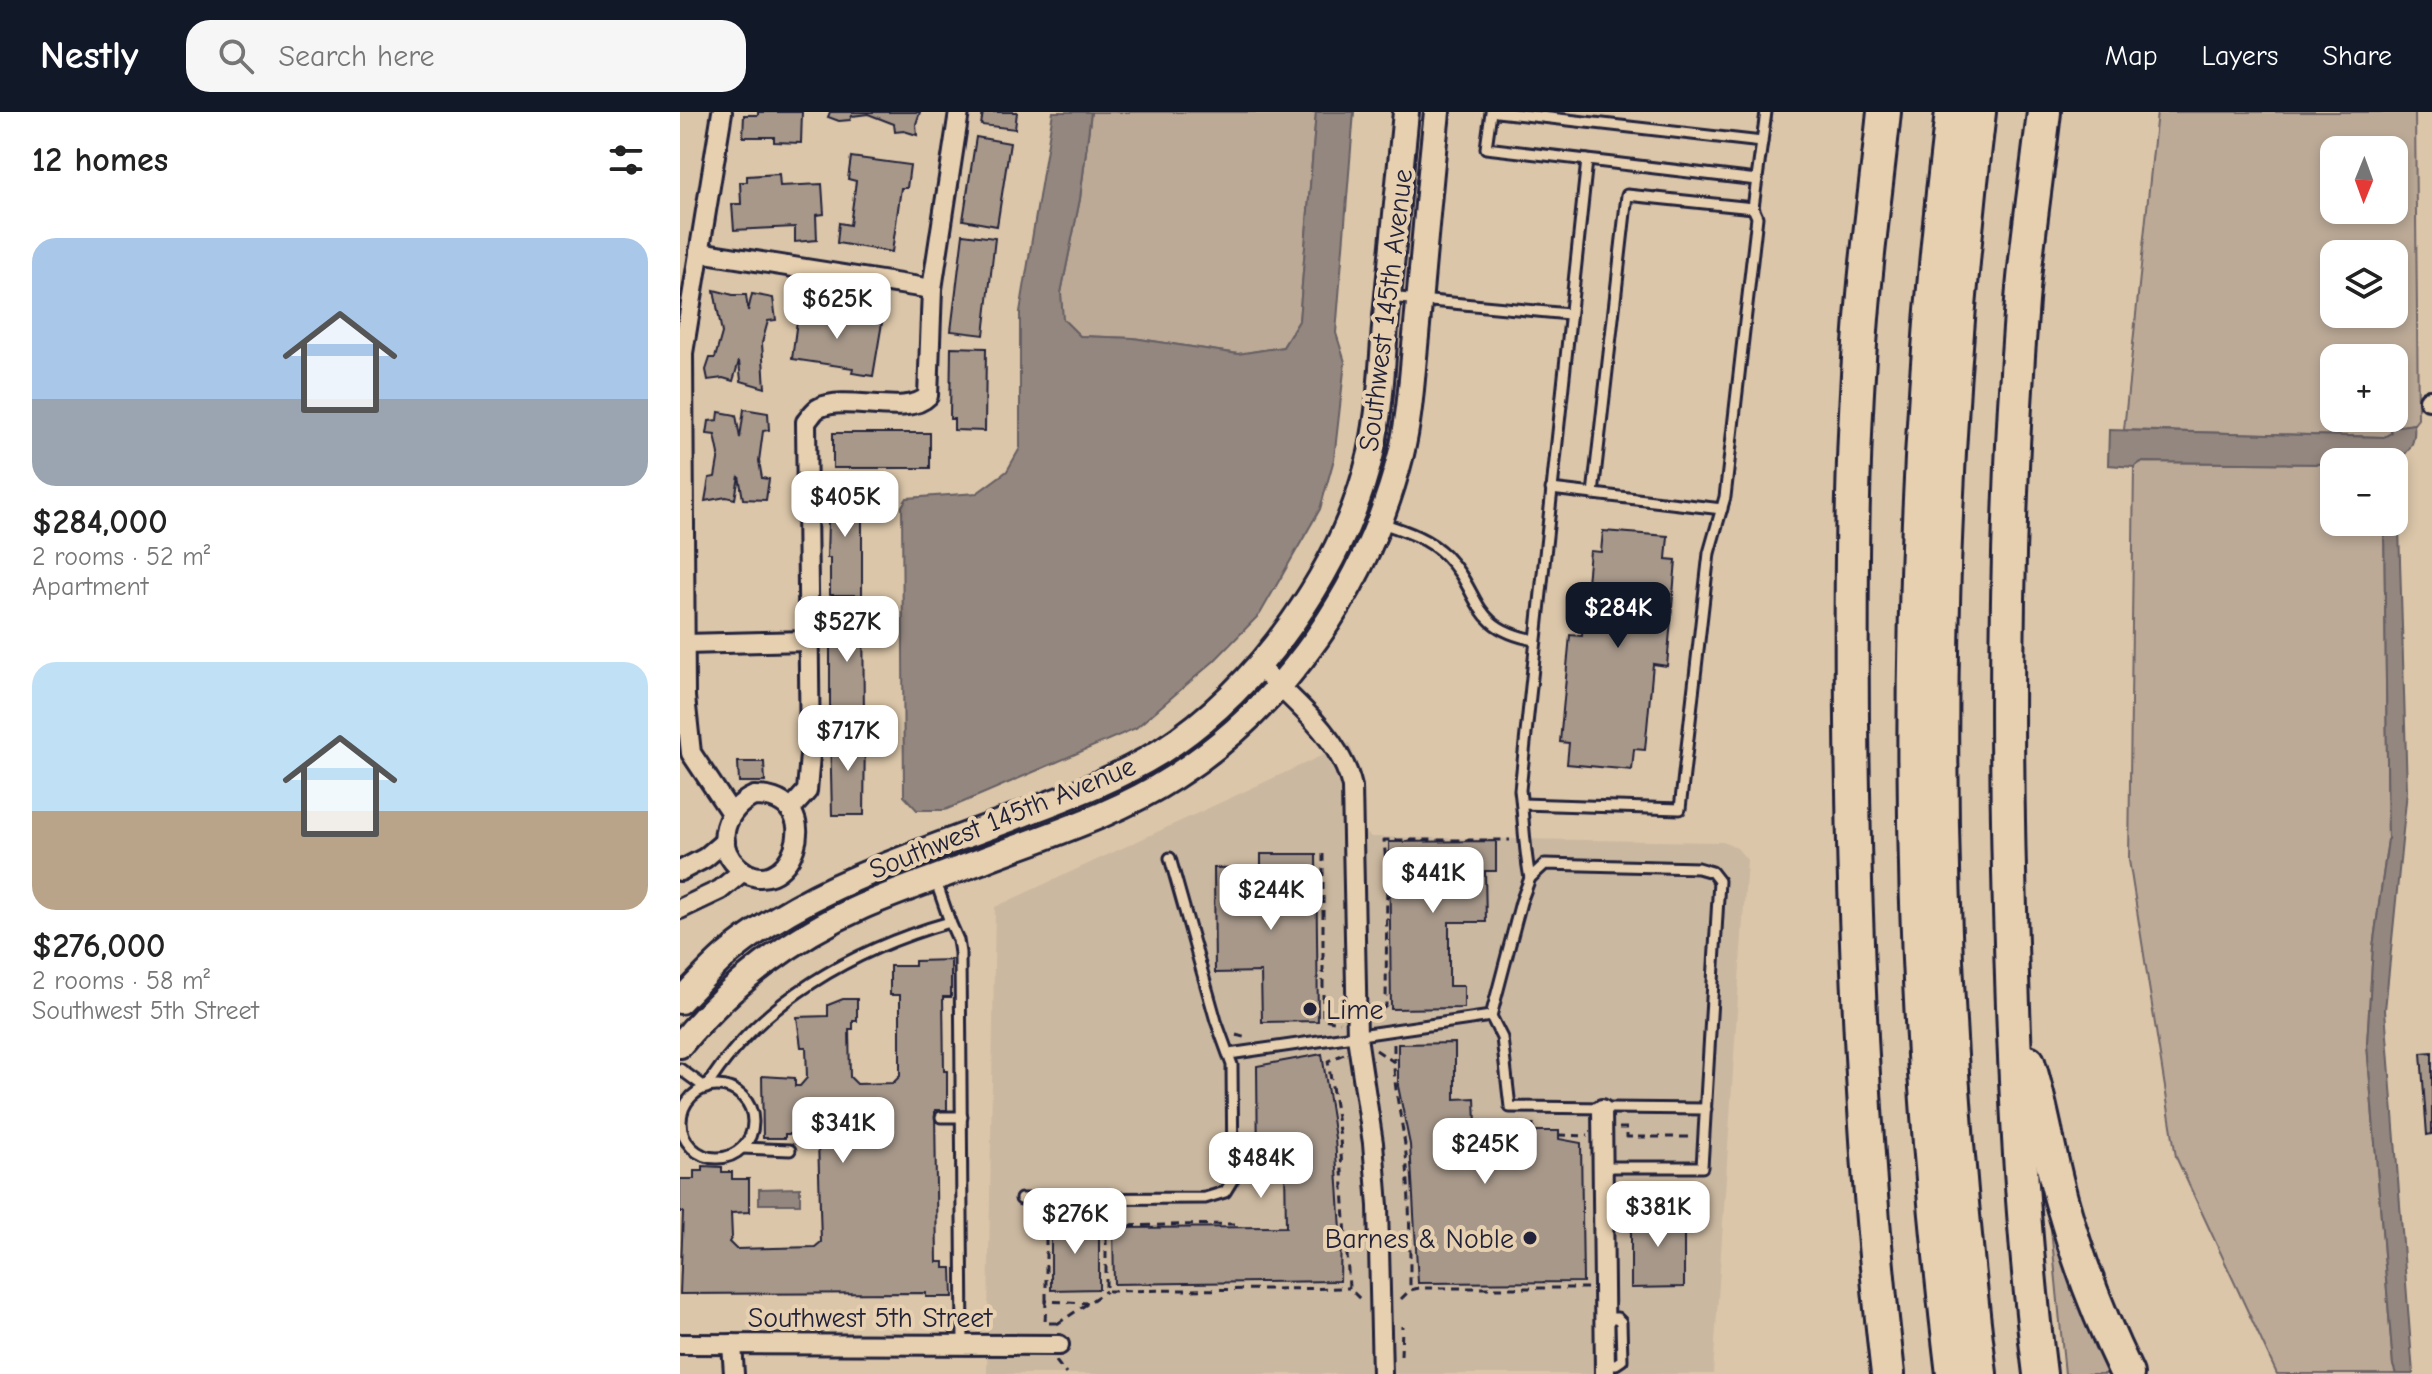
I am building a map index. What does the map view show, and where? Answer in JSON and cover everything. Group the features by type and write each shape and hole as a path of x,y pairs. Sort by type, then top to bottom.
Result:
{"highway":[{"path":"1884,112 1864,297 1852,538 1856,946 1866,1127 1888,1374"},
{"path":"1952,112 1936,268 1923,456 1916,753 1918,914 1926,1086 1953,1374"},
{"path":"1979,112 1950,442 1944,612 1943,794 1945,914 1955,1113 1980,1374"},
{"path":"2040,1374 2030,1286 2013,1016 2006,794 2008,549 2022,300 2044,112"},
{"path":"2013,1016 2038,1095 2062,1204 2075,1246 2092,1295 2127,1374"},
{"path":"1872,1374 1883,1332"}],"street":[{"path":"722,112 683,353 685,697 691,753 731,813"},
{"path":"790,810 807,791 810,755 806,422 818,408 834,404 906,404 923,401 928,396 932,289 959,112"},
{"name":"Southwest 145th Avenue","path":"680,1001 726,955 782,916 850,881 1083,791 1160,752 1215,710 1259,667 1330,560 1371,452 1406,112"},
{"name":"Southwest 145th Avenue","path":"680,1045 745,978 797,942 861,907 1098,817 1173,778 1233,733 1280,687 1324,629 1362,561 1379,522 1401,453 1437,112"},
{"path":"699,252 932,289"},
{"path":"685,644 809,641"},
{"path":"1259,667 1338,752 1352,787 1357,1037 1373,1143 1378,1206 1382,1374"},
{"path":"754,796 768,796 790,810 798,835 796,849 787,864 771,875 756,876 734,864 725,841 725,828 731,813 741,802 754,796"},
{"path":"680,871 705,858 725,841"},
{"path":"680,909 720,890 743,871"},
{"path":"1602,1109 1605,1369"},
{"name":"Southwest 5th Street","path":"680,1344 1057,1345"},
{"path":"732,1344 734,1374"}],"lane":[{"path":"1491,112 1486,148 1757,180"},
{"path":"1497,112 1762,142"},
{"path":"1522,804 1680,809 1709,553 1725,497 1757,217 1753,208 1766,112"},
{"path":"1530,878 1524,848 1520,790 1587,160"},
{"path":"1593,494 1627,195 1753,208"},
{"path":"1388,297 1569,314"},
{"path":"1551,489 1722,509"},
{"path":"1379,522 1415,535 1444,554 1483,616 1504,631 1535,640"},
{"path":"1021,1199 1205,1198 1225,1192 1233,1179 1233,1077 1229,1054 1216,1021 1170,858"},
{"path":"1603,1167 1702,1167 1706,1109 1719,881 1712,872 1698,868 1545,864 1530,878 1521,902 1491,1016 1502,1038 1510,1107 1706,1109"},
{"path":"935,879 960,953 963,1345"},
{"path":"790,1150 742,1148 721,1159 708,1158 697,1153 681,1136 682,1111 687,1101 706,1088 724,1059 761,1022 810,983 859,955 950,922"},
{"path":"1229,1054 1491,1016"},
{"path":"680,1069 706,1088 730,1088 748,1104 753,1127 742,1148"},
{"path":"941,1117 962,1117"}],"path":[{"path":"1386,1020 1387,875 1384,840 1510,840"},
{"path":"1322,1030 1323,854"},
{"path":"1372,1018 1386,1006"},
{"path":"1323,1019 1340,1022"},
{"path":"1394,1042 1394,1087 1406,1149 1409,1191 1410,1290"},
{"path":"1376,1050 1394,1062"},
{"path":"1344,1054 1328,1061 1340,1137 1349,1288 1362,1301"},
{"path":"1616,1128 1627,1128 1627,1137 1704,1137"},
{"path":"1615,1196 1618,1191 1688,1192"},
{"path":"1046,1198 1045,1323 1057,1323 1106,1291 1349,1288"},
{"path":"1615,1221 1631,1221"},
{"path":"1106,1291 1106,1226 1235,1224"},
{"path":"1401,1299 1410,1290 1594,1288"},
{"path":"1394,1298 1401,1299"},
{"path":"1401,1299 1402,1305"},
{"path":"1046,1301 1088,1303"},
{"path":"1057,1323 1056,1362 1066,1374"},
{"path":"1401,1356 1402,1326"}],"shaded area":[{"path":"1053,112 1091,112 1080,199 1061,293 1063,319 1080,336 1133,338 1238,354 1283,347 1299,321 1316,112 1354,112 1336,333 1345,362 1334,459 1320,509 1260,614 1214,661 1136,728 945,810 917,810 904,796 902,506 907,498 977,493 1007,471 1020,448 1020,312"},
{"path":"1091,112 1316,112 1299,321 1283,347 1238,354 1133,338 1080,336 1062,319 1061,293 1080,199"},
{"path":"2157,112 2415,112 2418,419 2414,424 2408,425 2408,344 2320,344 2320,432 2391,432 2384,437 2124,430"},
{"path":"2414,424 2414,436 2408,450 2320,448 2320,464 2141,462 2134,467 2108,465 2109,430 2384,437 2391,432 2408,432 2408,425"},
{"path":"2141,462 2320,464 2320,536 2384,536 2388,840 2373,947 2367,1044 2396,1374 2277,1374 2176,1157 2129,860 2134,467"},
{"path":"2384,536 2399,536 2407,791 2385,1010 2413,1374 2396,1374 2393,1365 2367,1044 2373,947 2388,840"},
{"path":"1349,743 1361,773 1365,832 1371,837 1723,842 1737,848 1747,860 1713,1374 987,1374 995,907"},
{"path":"800,1188 800,1204 759,1204 759,1189"},
{"path":"2049,1208 2116,1374 2065,1374"}],"building":[{"path":"758,112 802,112 801,143 774,142 774,137 743,137 744,115 758,115"},
{"path":"830,112 920,112 916,124 917,135 895,132 894,124 868,114 839,121 828,117"},
{"path":"983,112 1017,112 1015,129 981,125"},
{"path":"976,137 1010,143 997,226 963,220"},
{"path":"851,157 910,165 907,188 901,188 892,252 837,243 839,223 850,225 856,181 848,179"},
{"path":"779,174 780,186 822,184 824,214 816,215 817,240 795,242 795,227 734,230 732,204 741,204 740,182 747,182 747,176"},
{"path":"963,234 995,238 984,335 951,331"},
{"path":"714,290 746,295 748,311 752,294 773,298 776,320 768,321 762,343 765,388 741,381 739,361 733,381 723,378 708,380 706,370 710,358 715,358 722,333"},
{"path":"799,305 818,307 816,316 861,323 862,314 883,317 873,376 852,373 853,368 792,359"},
{"path":"951,347 986,348 985,431 954,430 954,419 950,419"},
{"path":"744,409 768,413 769,430 763,431 759,461 762,478 769,479 766,500 743,499 739,476 735,499 726,497 705,501 709,478 715,477 719,454 715,435 707,434 709,421 718,420 719,412 736,415 740,438"},
{"path":"833,433 930,433 930,468 833,468"},
{"path":"829,484 862,484 862,595 830,595 830,558 827,558"},
{"path":"1603,531 1668,536 1666,559 1676,560 1667,666 1653,664 1645,750 1634,749 1632,770 1567,764 1569,743 1560,742 1570,635 1582,636 1590,551 1601,552"},
{"path":"863,608 864,719 830,719 830,609"},
{"path":"830,732 865,732 864,815 832,815"},
{"path":"738,762 764,762 765,782 739,782"},
{"path":"1496,841 1496,871 1485,871 1486,922 1449,922 1449,986 1464,986 1464,1008 1391,1009 1389,842"},
{"path":"1261,854 1316,854 1318,1021 1262,1022 1261,972 1215,973 1214,868 1261,867"},
{"path":"951,960 951,997 943,997 947,1110 935,1110 937,1262 944,1262 944,1268 952,1268 953,1297 926,1297 926,1293 680,1294 683,1212 680,1212 680,1179 694,1179 694,1171 703,1171 703,1166 722,1167 722,1172 732,1172 732,1179 749,1179 749,1212 731,1213 732,1237 729,1242 736,1249 815,1247 821,1242 818,1139 822,1139 822,1134 815,1128 792,1129 792,1134 785,1134 785,1138 763,1138 762,1076 795,1078 795,1086 800,1086 807,1078 806,1047 801,1047 797,1017 828,1016 828,1005 843,999 857,999 857,1021 853,1021 853,1029 849,1029 850,1077 857,1084 893,1083 900,1076 900,995 890,995 890,966 915,966 915,961"},
{"path":"1455,1043 1455,1099 1475,1098 1476,1124 1488,1124 1492,1144 1505,1140 1505,1131 1559,1131 1559,1139 1581,1143 1583,1282 1418,1283 1410,1145 1398,1086 1398,1044"},
{"path":"2432,1052 2432,1134 2427,1135 2421,1053"},
{"path":"1322,1054 1335,1138 1341,1230 1340,1281 1114,1284 1113,1228 1286,1227 1285,1167 1258,1168 1257,1066"},
{"path":"1684,1210 1684,1287 1631,1288 1631,1211"},
{"path":"1051,1222 1099,1222 1099,1289 1051,1290"}],"place":[{"name":"Lime","path":"1310,1009"},
{"name":"Barnes & Noble","path":"1530,1238"}]}
